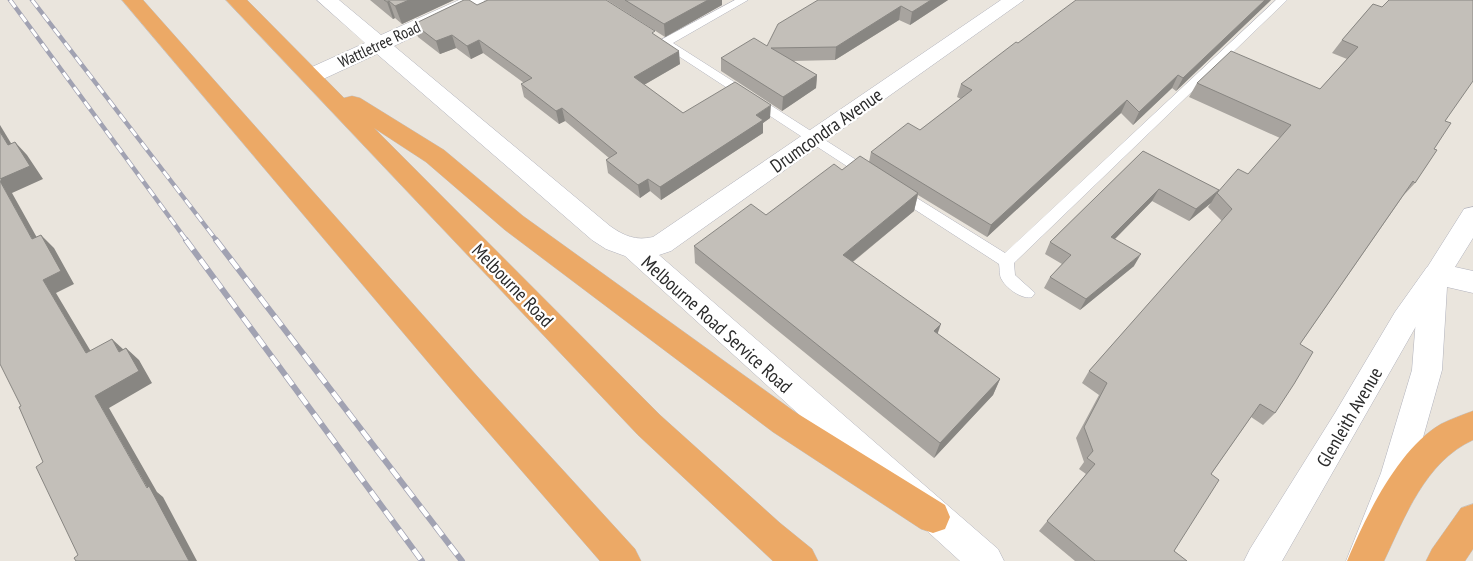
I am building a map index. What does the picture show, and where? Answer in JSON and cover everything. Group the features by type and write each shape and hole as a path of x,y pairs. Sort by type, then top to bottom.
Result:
{"highway":[{"path":"132,0 466,385 623,561"},
{"name":"Melbourne Road","path":"236,0 649,425 768,535 800,561"},
{"path":"311,76 435,156 514,223 784,422 933,517"},
{"path":"1364,561 1420,462 1439,442 1473,425"},
{"path":"1444,561 1473,520"}],"street":[{"name":"Melbourne Road Service Road","path":"327,0 377,45 610,241 622,247 634,249 933,517 986,561"},
{"name":"Wattletree Road","path":"311,76 475,0"},
{"name":"Drumcondra Avenue","path":"634,249 646,249 662,244 1014,0"},
{"name":"Glenleith Avenue","path":"1262,561 1337,439 1405,320 1437,274 1473,216"},
{"name":"Glenleith Avenue","path":"1364,561 1397,473 1428,370 1432,292 1437,274"},
{"path":"1437,274 1473,282"}],"lane":[{"path":"665,43 743,0"},
{"path":"1006,261 1282,0"},
{"path":"650,34 1006,261"},
{"path":"1006,261 1008,278 1027,294"}],"building":[{"path":"384,0 409,0 395,6 389,1"},
{"path":"464,0 469,0 477,5 488,0 606,0 655,31 652,33 679,51 634,77 683,113 735,82 771,105 756,115 763,120 660,187 648,179 638,185 606,160 617,153 562,108 556,111 521,84 532,78 479,40 467,46 452,35 436,41 414,24"},
{"path":"625,0 708,0 664,24"},
{"path":"818,0 931,0 912,12 901,6 836,47 771,48 817,75 783,97 721,58 754,38 767,46 778,24"},
{"path":"1076,0 1265,0 1183,78 1178,75 1139,112 1127,100 991,225 871,152 908,123 920,130 972,90 961,84"},
{"path":"1389,0 1473,0 1473,81 1445,121 1451,123 1434,149 1437,150 1415,183 1413,181 1300,344 1313,352 1275,413 1260,404 1211,474 1219,480 1174,551 1187,561 1095,561 1047,521 1095,464 1087,458 1093,451 1084,427 1107,383 1089,371 1232,209 1217,193 1238,169 1248,174 1291,125 1197,83 1231,51 1320,89 1358,47 1342,40 1373,4 1382,7"},
{"path":"0,132 8,145 15,142 30,166 0,179"},
{"path":"1143,151 1219,190 1196,209 1159,189 1111,237 1141,254 1086,299 1050,277 1071,255 1050,242"},
{"path":"860,156 918,193 843,255 941,324 934,331 1000,379 940,443 694,246 751,204 766,215 834,164 842,170"},
{"path":"0,181 32,239 41,235 61,271 43,280 86,353 112,339 119,352 126,348 139,371 95,396 147,488 149,486 189,561 76,561 74,558 78,555 36,467 43,462 19,407 21,406 0,364"}],"railway":[{"path":"10,0 187,241"},
{"path":"32,0 217,241"},
{"path":"186,240 422,561"},
{"path":"216,240 462,561"}]}
